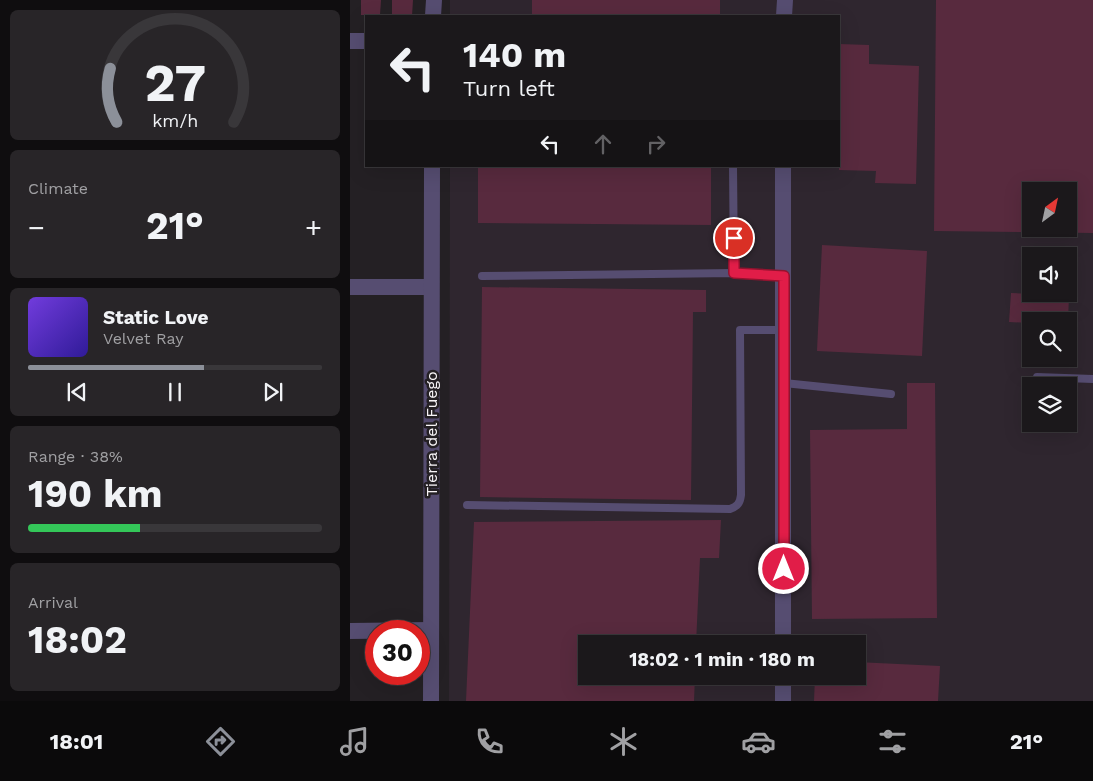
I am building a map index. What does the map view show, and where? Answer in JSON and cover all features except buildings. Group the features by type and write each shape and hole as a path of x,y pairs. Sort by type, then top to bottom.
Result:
{"street":[{"path":"433,15 434,0"},
{"path":"784,15 785,0"},
{"path":"350,41 365,41"},
{"name":"Tierra del Fuego","path":"431,701 432,167"},
{"path":"783,167 783,635"},
{"path":"350,287 431,287"},
{"path":"350,631 431,630"},
{"path":"783,685 783,701"}],"lane":[{"path":"733,167 734,273"},
{"path":"482,276 734,273 784,276"},
{"path":"467,505 735,507 740,502 741,495 740,330 784,330"},
{"path":"1077,378 1093,379"},
{"path":"784,382 891,394"}],"shaded area":[{"path":"450,0 1093,0 1093,701 449,701 450,167 840,167 840,15 450,15"}],"route":[{"path":"734,238 734,273 784,276 784,569"}]}
